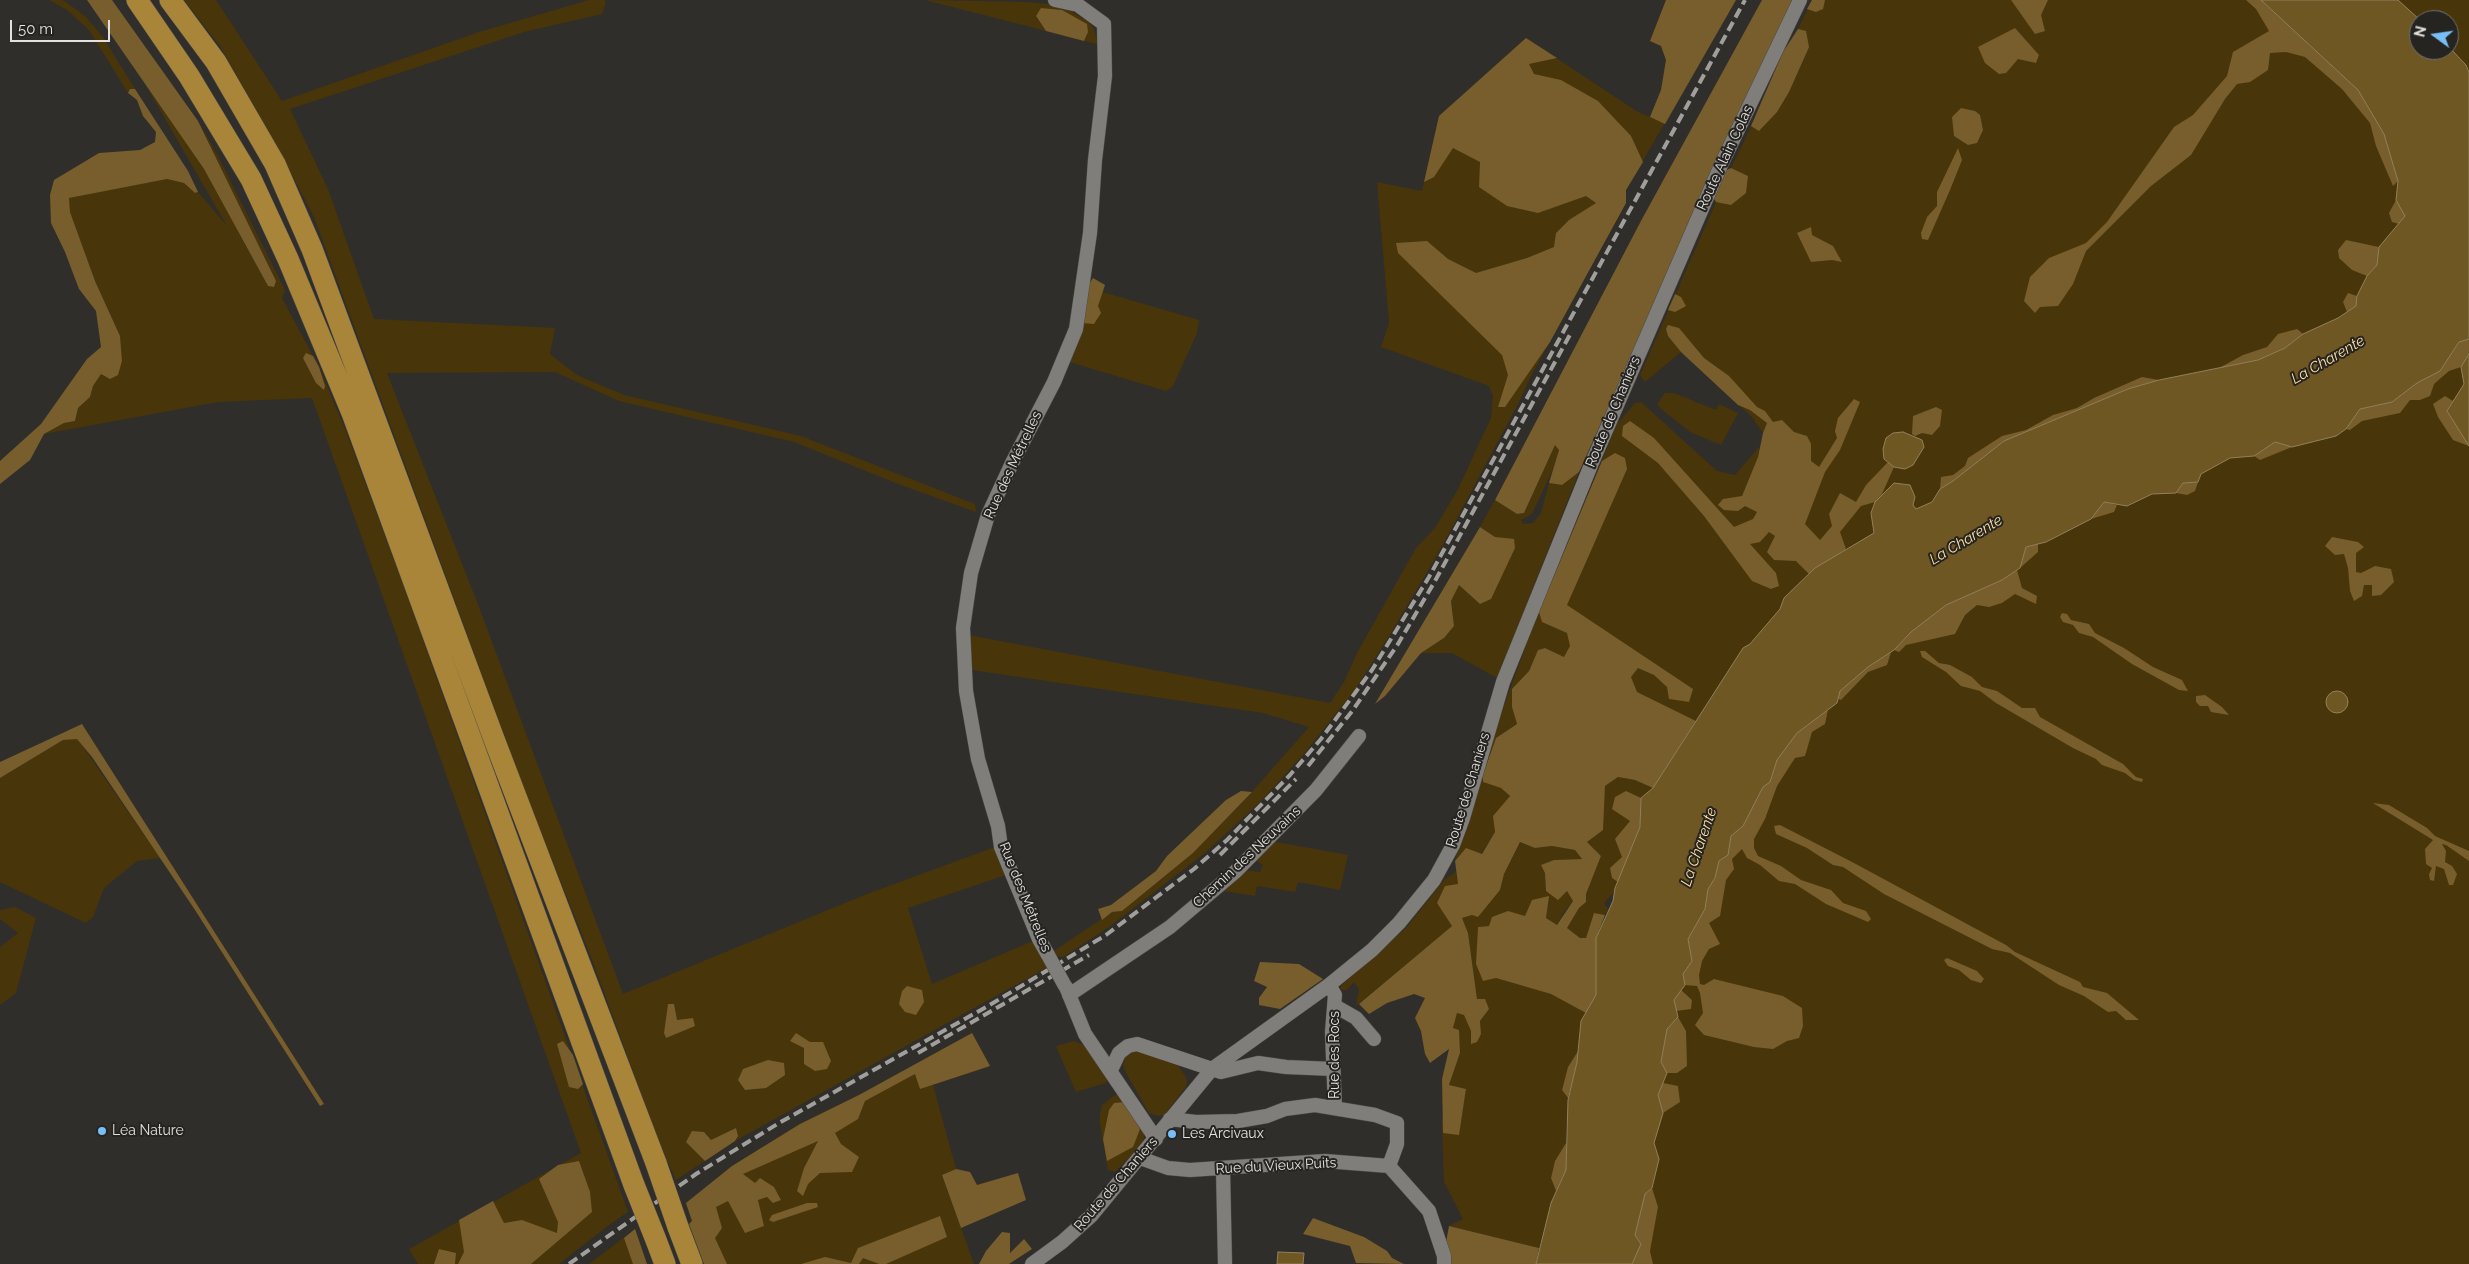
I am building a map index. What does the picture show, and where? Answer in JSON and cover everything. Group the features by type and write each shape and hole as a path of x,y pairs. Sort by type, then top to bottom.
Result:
{"highway":[{"path":"137,0 189,76 251,179 296,277 356,423 634,1185 665,1264"},
{"path":"170,0 216,62 275,164 312,249 494,739 656,1163 692,1264"}],"street":[{"name":"Rue des Métrelles","path":"1055,0 1078,5 1104,24 1105,76 1095,160 1090,233 1076,329 1054,382 1013,461 988,515 971,573 963,628 966,691 978,759 998,826 1001,847 1039,939 1067,991 1085,1034 1156,1139"},
{"name":"Route Alain Colas","path":"1653,318 1721,165 1800,0"},
{"name":"Route de Chaniers","path":"1032,1264 1075,1232 1156,1139 1170,1119 1212,1069 1329,985 1372,950 1418,902 1444,863 1462,818 1492,713 1515,650 1653,318"},
{"name":"Chemin des Neuvains","path":"1067,991 1170,927 1235,872 1316,790 1359,736"},
{"name":"Rue des Rocs","path":"1329,985 1336,995 1334,1006 1333,1069 1335,1108 1374,1115 1397,1123 1397,1144 1389,1166"},
{"path":"1334,1006 1356,1018 1374,1039"},
{"path":"1110,1070 1119,1054 1128,1046 1136,1044 1221,1072 1258,1063 1286,1068 1333,1069"},
{"path":"1170,1119 1196,1122 1238,1121 1315,1105 1335,1108"},
{"name":"Rue du Vieux Puits","path":"1140,1158 1168,1168 1190,1170 1325,1161 1389,1166"},
{"path":"1389,1166 1429,1211 1444,1256 1444,1264"},
{"path":"1224,1168 1225,1264"}],"shaded area":[{"path":"49,0 63,0 85,16 103,37 135,89 130,89 128,93 89,30 67,10"},
{"path":"87,0 112,0 198,121 276,281 274,287 268,286 204,169"},
{"path":"184,0 216,0 282,101 479,32 589,0 604,0 606,2 602,14 524,32 290,109 328,189 374,319 555,328 550,354 577,375 624,395 801,436 975,504 976,512 898,484 794,442 619,401 555,372 387,373 479,607 623,994 867,894 995,847 1006,875 908,908 932,984 1033,941 1048,967 735,1141 676,1180 661,1147 591,957 525,792 314,217 276,144 220,46"},
{"path":"925,0 1027,2 1060,5 1088,21 1094,29 1098,44 1084,41 1088,32 1036,17 1046,31"},
{"path":"1666,0 1736,0 1626,190 1626,203 1532,374 1440,550 1354,691 1303,755 1261,801 1205,853 1109,927 1063,957 1048,955 1112,912 1122,911 1193,853 1252,792 1309,727 1263,713 965,669 963,634 1330,703 1344,682 1357,653 1416,548 1435,528 1458,489 1491,418 1493,396 1489,386 1381,347 1389,323 1377,182 1422,191 1439,116 1526,38 1638,112 1650,117 1661,90 1666,60 1661,46 1650,41"},
{"path":"1666,0 1736,0 1665,124 1650,117 1661,90 1666,60 1661,46 1650,41"},
{"path":"1762,0 1796,0 1749,95 1579,472 1562,485 1549,483 1559,450 1555,445 1524,513 1517,514 1495,500 1642,219"},
{"path":"1812,0 2469,0 2469,288 1834,557 1805,524 1767,424 1763,433 1751,416 1681,352 1645,382 1640,375 1731,168"},
{"path":"1812,0 1825,0 1823,9 1816,12 1807,9"},
{"path":"2011,0 2048,0 2041,15 2045,31 2035,34"},
{"path":"2246,0 2261,0 2358,90 2384,134 2398,181 2393,186 2376,146 2370,123 2342,89 2305,57 2286,52 2270,53 2268,70 2250,82 2237,84 2225,99 2191,155 2151,186 2086,251 2073,284 2058,306 2040,307 2035,313 2024,301 2030,277 2049,258 2086,243 2107,222 2174,127 2193,115 2227,76 2233,52 2269,31 2256,9"},
{"path":"1041,8 1062,10 1087,24 1088,32 1084,41 1046,31 1036,16"},
{"path":"2015,28 2039,55 2036,63 2018,59 2006,73 1999,74 1985,63 1978,47"},
{"path":"1798,29 1806,31 1809,47 1789,92 1777,112 1759,131 1751,126 1783,52"},
{"path":"1526,38 1557,58 1529,64 1534,74 1561,80 1598,101 1631,136 1643,162 1626,190 1626,203 1550,342 1505,407 1498,407 1508,375 1502,355 1398,253 1396,243 1427,241 1448,259 1476,273 1527,258 1554,247 1556,233 1569,220 1596,203 1586,196 1538,213 1507,206 1479,187 1480,162 1453,148 1434,177 1424,182 1439,116"},
{"path":"145,84 204,169 268,286 273,287 276,281 198,121 217,154 285,290 282,298 319,367 347,434 410,604 628,1212 559,1264 418,1264 409,1249 581,1153 312,398 218,402 44,434 64,423 75,421 78,408 90,397 93,386 120,336 95,281 70,212 68,197 167,179 184,183 195,193 198,192 227,226"},
{"path":"130,89 135,89 188,171 198,192 195,193 184,183 167,179 69,198 70,212 95,281 120,336 122,361 118,375 110,379 101,374 93,386 90,397 78,408 75,421 64,423 44,434 30,460 0,484 0,461 41,424 87,359 101,347 96,311 79,289 65,252 51,223 50,195 54,180 99,153 140,150 155,142 156,132 143,116 137,100 128,93"},
{"path":"1961,108 1975,111 1980,115 1983,130 1977,143 1968,145 1954,136 1952,117"},
{"path":"1958,148 1962,160 1928,240 1922,239 1921,233 1927,217 1937,206 1937,192"},
{"path":"1731,168 1748,176 1746,193 1731,205 1716,202 1711,194 1722,172"},
{"path":"2396,200 2406,216 2399,224 2392,222 2389,213"},
{"path":"1811,227 1812,235 1833,246 1842,262 1832,260 1811,262 1797,233"},
{"path":"2346,240 2379,247 2377,265 2367,276 2352,270 2339,258 2338,250"},
{"path":"1093,278 1105,285 1098,306 1101,313 1094,324 1082,323 1087,287"},
{"path":"1082,286 1199,320 1197,333 1173,386 1166,391 1063,360"},
{"path":"2348,293 2357,296 2356,306 2347,312 2343,302"},
{"path":"1675,294 1681,297 1686,306 1675,312 1668,310"},
{"path":"2469,294 2469,1264 1610,1264 1677,963 1757,771 1962,567"},
{"path":"1668,325 1679,328 1704,358 1729,376 1757,407 1765,411 1773,422 1782,420 1794,432 1807,436 1811,444 1811,461 1819,467 1837,438 1835,431 1838,418 1854,399 1860,402 1840,450 1825,472 1805,524 1820,540 1832,526 1829,514 1840,493 1856,502 1866,485 1888,462 1894,467 1882,494 1875,502 1861,506 1840,532 1846,549 1809,574 1796,561 1774,560 1767,552 1775,536 1769,532 1760,542 1750,544 1776,573 1779,586 1771,589 1752,581 1704,516 1658,463 1622,436 1623,426 1630,421 1654,438 1734,527 1753,519 1757,512 1745,506 1738,511 1724,510 1718,505 1723,499 1742,496 1758,457 1767,423 1750,410 1738,405 1681,352 1668,336 1666,329"},
{"path":"2297,329 2303,334 2285,348 2258,360 2219,368 2243,355 2267,347 2278,334"},
{"path":"2469,339 2469,354 2461,367 2449,371 2434,384 2430,396 2420,400 2410,400 2400,413 2362,421 2350,430 2346,429 2360,409 2392,402 2417,383 2440,371 2460,341"},
{"path":"306,353 313,356 319,367 325,386 324,390 316,383 303,358"},
{"path":"2142,377 2159,380 2128,389 2004,441 1940,489 1941,477 1953,475 1965,466 1968,458 2002,436 2026,430 2053,415 2077,408 2094,398"},
{"path":"1665,393 1674,393 1716,410 1719,404 1738,413 1721,445 1690,432 1661,409 1657,404"},
{"path":"2445,396 2453,401 2447,411 2469,446 2453,440 2438,417 2433,404"},
{"path":"1641,402 1717,471 1735,475 1759,447 1758,457 1742,496 1815,568 1784,598 1780,609 1750,644 1743,648 1696,721 1545,648 1538,650 1529,671 1512,689 1512,707 1517,724 1496,738 1483,782 1501,788 1510,796 1494,816 1495,832 1481,854 1466,849 1455,861 1500,717 1528,640 1617,424 1635,403"},
{"path":"1936,407 1942,410 1940,426 1932,435 1922,433 1915,436 1912,434 1913,416"},
{"path":"2275,442 2292,447 2260,460 2254,456"},
{"path":"1555,444 1559,449 1554,467 1532,514 1521,520 1523,524 1533,523 1541,513 1549,483 1561,485 1579,472 1497,678 1452,653 1421,653 1444,638 1454,626 1451,601 1459,584 1480,604 1495,537 1480,527 1495,500 1517,514 1524,513"},
{"path":"1615,453 1625,458 1627,469 1567,605 1693,689 1689,702 1669,699 1667,687 1654,675 1638,668 1631,677 1637,692 1696,721 1653,788 1635,780 1618,777 1605,786 1603,830 1587,842 1601,856 1586,894 1586,902 1579,908 1567,928 1580,938 1586,938 1594,913 1605,915 1596,938 1596,995 1586,1013 1551,994 1496,978 1483,981 1476,964 1478,927 1489,926 1492,917 1508,911 1525,916 1532,900 1549,896 1546,918 1557,925 1573,901 1567,891 1558,900 1546,891 1545,873 1541,865 1554,860 1582,859 1575,850 1552,846 1535,848 1520,842 1504,874 1500,890 1478,917 1472,915 1462,918 1468,933 1477,999 1485,999 1489,1009 1480,1021 1481,1034 1477,1042 1471,1044 1471,1031 1464,1015 1457,1013 1453,1028 1459,1030 1460,1053 1449,1085 1466,1089 1459,1135 1443,1133 1442,1079 1449,1049 1430,1063 1425,1054 1421,1031 1415,1018 1425,998 1414,994 1387,1003 1369,1014 1359,1004 1452,926 1437,903 1445,886 1458,884 1455,861 1466,848 1482,854 1495,832 1493,816 1510,796 1501,788 1483,782 1483,775 1496,738 1517,724 1512,707 1512,689 1529,671 1538,650 1545,648 1564,657 1570,646 1567,633 1542,622 1539,612 1602,461"},
{"path":"2198,482 2195,491 2187,495 2176,493 2183,483"},
{"path":"2104,502 2117,505 2114,512 2091,519"},
{"path":"1480,527 1495,537 1514,539 1515,548 1491,599 1480,604 1459,585 1451,601 1454,626 1444,638 1421,653 1385,696 1375,704"},
{"path":"2332,537 2358,542 2364,547 2356,553 2356,572 2361,573 2375,566 2391,569 2394,582 2381,595 2372,596 2372,585 2364,585 2362,596 2354,601 2350,591 2348,568 2344,554 2335,555 2325,546"},
{"path":"2038,544 2038,552 2020,568 2026,547"},
{"path":"2017,570 2022,588 2037,596 2036,604 2015,594 2002,603 1989,607 1977,605 1965,615 1955,634 1906,645 1899,652 1894,650 1911,632 1946,605 2002,580"},
{"path":"2062,613 2067,614 2071,620 2089,624 2095,633 2124,648 2153,667 2182,680 2188,691 2179,690 2132,664 2093,637 2079,633 2073,625 2063,622 2060,617"},
{"path":"1920,651 1925,651 1939,663 1950,665 1972,677 1982,687 1997,691 2022,708 2035,708 2040,717 2123,764 2136,777 2143,779 2142,782 2134,780 2125,773 2102,765 2096,759 2073,748 1996,703 1980,691 1961,686 1946,672 1922,657"},
{"path":"1891,652 1887,665 1868,672 1841,700 1838,699 1840,691 1868,667"},
{"path":"2205,695 2222,707 2229,715 2211,712 2208,706 2200,706 2196,702 2196,696"},
{"path":"1828,710 1825,724 1812,732 1805,756 1795,758 1777,786 1765,819 1754,839 1754,848 1758,856 1781,866 1801,880 1831,890 1843,903 1866,911 1871,919 1868,922 1826,904 1795,884 1779,881 1760,865 1747,858 1742,849 1732,859 1734,869 1726,880 1720,916 1709,923 1720,944 1709,949 1702,961 1699,975 1700,984 1704,985 1714,979 1783,996 1802,1008 1803,1026 1799,1038 1787,1041 1773,1049 1754,1047 1704,1035 1695,1025 1703,1013 1700,993 1697,986 1685,985 1683,974 1692,961 1688,939 1705,909 1708,889 1715,878 1719,861 1728,855 1731,836 1743,826 1763,787 1770,782 1777,760 1797,733"},
{"path":"82,724 324,1104 320,1106 195,910 92,757 77,739 63,740 0,778 0,762"},
{"path":"77,738 160,858 137,861 104,888 93,917 86,923 0,882 0,778 63,740"},
{"path":"1618,777 1635,780 1653,788 1641,798 1626,792 1630,820 1622,857 1612,878 1618,882 1614,892 1604,903 1608,909 1605,915 1594,913 1586,938 1580,938 1567,928 1579,908 1586,902 1586,894 1601,856 1587,842 1603,804 1605,786"},
{"path":"1241,791 1252,792 1193,853 1122,911 1112,912 1102,920 1098,909 1111,905 1156,871 1167,856 1226,800"},
{"path":"1626,791 1641,798 1640,827 1618,882 1612,878 1610,868 1622,857 1615,839 1630,821 1612,809 1615,797"},
{"path":"2373,803 2389,805 2427,828 2435,836 2469,851 2469,861 2442,844 2446,851 2445,862 2452,866 2457,874 2453,885 2449,885 2444,869 2436,866 2434,881 2430,880 2429,874 2432,868 2426,864 2425,849 2433,840"},
{"path":"1780,825 2006,945 2015,952 2080,982 2083,987 2107,993 2139,1020 2126,1020 2116,1011 2108,1012 2084,996 2059,985 2010,953 1992,949 1884,894 1843,867 1833,865 1807,848 1776,834 1774,826"},
{"path":"1271,841 1348,855 1340,890 1298,882 1295,892 1257,886 1255,896 1218,890 1241,870 1260,872 1263,865 1254,859"},
{"path":"1520,842 1535,848 1552,846 1575,850 1583,859 1554,860 1545,872 1546,891 1567,891 1573,901 1557,925 1546,918 1548,897 1525,916 1490,926 1478,927 1478,934 1496,978 1552,994 1586,1013 1581,1021 1578,1051 1568,1067 1562,1090 1568,1098 1566,1143 1555,1161 1551,1178 1556,1191 1539,1248 1449,1226 1463,1219 1444,1182 1442,1120 1461,1121 1466,1089 1449,1086 1460,1053 1453,1028 1457,1013 1465,1015 1471,1031 1471,1043 1481,1034 1480,1021 1489,1009 1477,999 1468,933 1462,918 1472,915 1500,890 1504,874"},
{"path":"1456,872 1458,884 1452,926 1356,1006 1359,989 1354,982 1347,990 1341,990 1341,986 1406,928 1445,879"},
{"path":"15,907 36,918 16,993 0,1005 0,947 18,933 0,919 0,910"},
{"path":"1947,958 1977,971 1984,979 1981,983 1971,980 1959,970 1948,966 1944,960"},
{"path":"1260,962 1299,964 1323,979 1280,1009 1259,1005 1259,998 1267,987 1254,981"},
{"path":"907,986 922,990 924,1002 916,1015 905,1012 899,1004 902,991"},
{"path":"1681,990 1692,1000 1691,1009 1676,1011 1674,1000"},
{"path":"668,1004 674,1004 677,1020 693,1018 695,1026 666,1038 664,1033"},
{"path":"1678,1017 1686,1031 1687,1066 1677,1073 1667,1073 1661,1062 1667,1029"},
{"path":"796,1033 810,1042 823,1042 831,1061 827,1069 815,1071 804,1064 804,1048 790,1041"},
{"path":"972,1033 990,1066 933,1085 956,1169 942,1175 974,1264 704,1264 689,1224 692,1221 686,1203 732,1166 800,1124 859,1095"},
{"path":"972,1033 990,1066 920,1089 915,1074 865,1101 858,1119 835,1133 841,1144 859,1157 852,1172 820,1173 808,1184 803,1196 797,1191 804,1168 818,1141 743,1174 755,1183 760,1178 774,1187 781,1200 773,1203 767,1197 758,1200 764,1226 745,1233 728,1201 716,1207 722,1228 715,1238 727,1264 704,1264 689,1224 692,1221 686,1203 732,1166 800,1124 859,1095"},
{"path":"563,1041 573,1055 583,1084 578,1089 569,1087 557,1044"},
{"path":"1074,1041 1088,1047 1108,1077 1106,1083 1076,1092 1056,1046"},
{"path":"1134,1050 1176,1062 1187,1079 1186,1087 1164,1115 1158,1116 1149,1113 1126,1073 1123,1065 1126,1057"},
{"path":"1578,1051 1577,1063 1568,1098 1562,1090 1568,1067"},
{"path":"768,1060 784,1063 785,1075 766,1088 745,1090 738,1080 743,1069"},
{"path":"1663,1083 1678,1086 1680,1102 1663,1113 1658,1095"},
{"path":"1119,1092 1143,1128 1144,1137 1143,1144 1115,1172 1108,1170 1100,1114 1102,1105"},
{"path":"1125,1102 1140,1129 1133,1147 1107,1161 1103,1139 1109,1110 1114,1103"},
{"path":"736,1128 738,1136 735,1141 705,1161 686,1142 692,1131 704,1132 711,1140"},
{"path":"1566,1143 1566,1170 1556,1191 1551,1178 1555,1161"},
{"path":"579,1161 590,1192 592,1212 531,1264 458,1264 464,1252 459,1220 493,1201 504,1223 522,1220 557,1233 558,1222 539,1179 558,1165"},
{"path":"956,1169 970,1172 977,1185 1018,1173 1026,1200 961,1228 942,1175"},
{"path":"1652,1188 1658,1207 1650,1251 1653,1264 1632,1264 1641,1244 1635,1235 1645,1194"},
{"path":"807,1203 817,1203 818,1207 773,1222 769,1220 772,1215"},
{"path":"940,1216 947,1237 886,1264 879,1264 863,1258 859,1264 801,1264 825,1257 851,1263 858,1248"},
{"path":"1313,1218 1364,1237 1387,1251 1392,1258 1404,1264 1356,1263 1350,1246 1303,1234"},
{"path":"1449,1226 1539,1248 1536,1264 1442,1264"},
{"path":"635,1229 647,1264 589,1264"},
{"path":"635,1229 647,1264 633,1264 624,1238"},
{"path":"1002,1232 1010,1233 1010,1253 1024,1239 1032,1249 1009,1264 979,1264 986,1251"},
{"path":"439,1249 456,1253 455,1264 434,1264"}],"water":[{"name":"La Charente","path":"2261,0 2398,0 2409,10 2409,60 2459,60 2459,58 2466,65 2469,72 2469,339 2459,342 2440,371 2417,383 2392,402 2360,409 2346,429 2336,436 2292,447 2275,442 2254,456 2230,458 2201,474 2198,482 2183,483 2176,493 2152,494 2127,506 2104,502 2091,519 2046,542 2026,547 2020,568 2002,580 1946,605 1911,632 1894,650 1868,667 1840,691 1837,703 1797,733 1777,760 1770,782 1763,787 1743,826 1731,836 1728,855 1719,861 1715,878 1708,889 1705,909 1688,939 1692,961 1683,974 1685,985 1674,1000 1678,1017 1667,1029 1661,1062 1667,1073 1658,1095 1663,1113 1654,1143 1659,1159 1652,1188 1645,1194 1635,1235 1641,1244 1632,1264 1536,1264 1551,1203 1566,1170 1568,1100 1577,1062 1581,1021 1596,995 1596,938 1613,901 1615,888 1640,827 1641,798 1653,788 1743,648 1750,644 1780,609 1784,598 1815,568 1874,533 1871,513 1875,502 1894,483 1910,485 1915,497 1913,505 1916,509 1932,502 1940,489 2004,441 2128,389 2159,380 2258,360 2285,348 2303,334 2338,318 2356,306 2357,296 2367,276 2377,265 2379,247 2405,216 2396,200 2398,181 2384,134 2358,90"},
{"path":"2469,354 2469,446 2447,411 2464,384 2461,367"},
{"path":"1903,432 1922,440 1924,447 1913,465 1905,469 1894,467 1884,459 1883,449 1886,438 1893,433"},
{"path":"2337,691 2347,698 2348,702 2341,712 2337,713 2327,706 2326,702 2333,692"},
{"path":"1278,1252 1304,1253 1303,1264 1277,1264"}],"railway":[{"path":"569,1264 696,1174 779,1123 988,1006 1106,935 1194,869 1227,840 1290,775 1321,739 1372,670 1429,577 1745,0"},
{"path":"1308,766 1353,710 1398,644 1435,581 1572,331"},
{"path":"1220,855 1296,779"},
{"path":"918,1053 1089,955"}],"place":[{"name":"Léa Nature","path":"102,1131"},
{"name":"Les Arcivaux","path":"1172,1134"}]}
